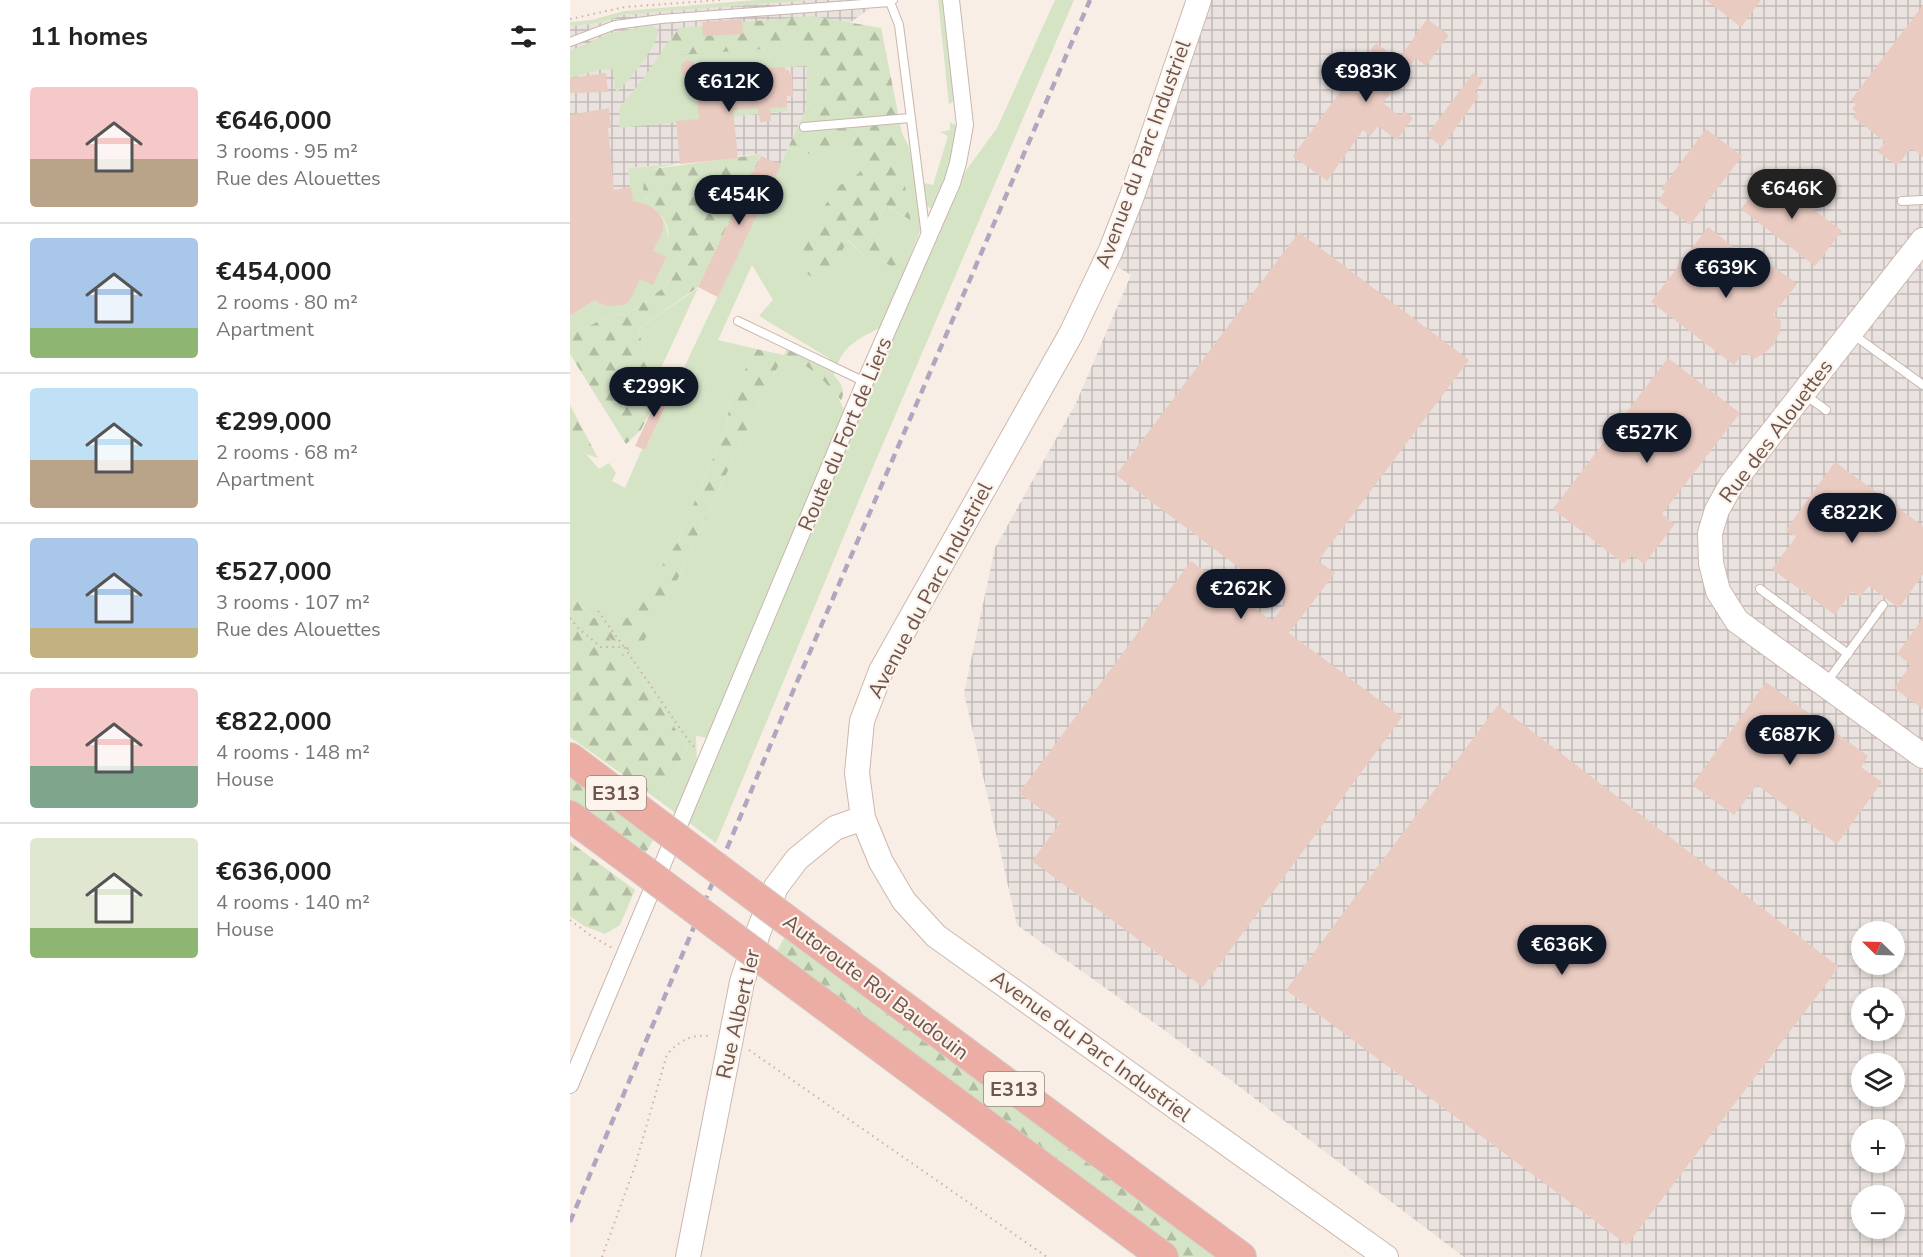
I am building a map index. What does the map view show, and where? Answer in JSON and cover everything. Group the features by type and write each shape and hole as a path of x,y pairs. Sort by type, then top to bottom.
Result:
{"highway":[{"name":"Autoroute Roi Baudouin","path":"570,758 1241,1257"},
{"name":"E313","path":"570,816 655,864 769,964 1163,1257"}],"street":[{"name":"Route du Fort de Liers","path":"570,1084 625,954 655,864 709,755 865,382 945,202 958,163 964,125 951,0"},
{"name":"Avenue du Parc Industriel","path":"1199,0 1132,196 1111,250 1071,334 881,671 862,721 857,773 863,818 880,862 904,901 936,936 1386,1257"},
{"name":"Rue des Alouettes","path":"1923,240 1731,485 1717,510 1710,532 1711,563 1718,591 1737,621 1923,756"},
{"name":"Rue Albert Ier","path":"687,1257 742,982 776,887 797,859 835,828 863,818"}],"lane":[{"path":"570,42 615,25 661,19 891,1 898,25 923,204 925,235 929,238"},
{"path":"804,127 910,118"},
{"path":"1902,201 1923,200"},
{"path":"738,321 865,382"},
{"path":"1851,333 1923,385"},
{"path":"1803,393 1826,410"},
{"path":"1760,590 1848,654"},
{"path":"1826,685 1883,605"}],"path":[{"path":"570,19 625,8 722,0"},
{"path":"598,611 692,745 709,755"},
{"path":"570,618 579,629 601,647 624,647"},
{"path":"570,920 590,936 625,954"},
{"path":"602,1257 635,1166 667,1054 681,1040 702,1035 730,1037 1047,1257"}],"shaded area":[{"path":"811,0 868,0 869,9 819,45 818,95 806,109 718,297 698,287 760,154 628,168 630,187 570,209 570,26 601,23 622,15"},
{"path":"1191,0 1923,0 1923,1257 1464,1257 1167,1032 1017,925 964,693 995,548 1076,403 1131,275 1098,255 1132,170"}],"green space":[{"path":"756,0 811,0 622,15 601,23 570,26 570,22 592,20 624,11"},
{"path":"938,0 946,0 957,97 949,105"},
{"path":"1055,0 1074,0 864,488 716,843 688,822 957,183 997,128"},
{"path":"812,16 881,28 902,133 902,161 906,193 911,207 910,220 885,205 872,234 900,259 894,267 862,254 848,240 831,271 818,278 810,276 801,268 796,251 802,236 840,185 859,173 868,158 863,150 856,148 814,157 805,151 788,148 806,109 818,95 819,45 678,55 666,45 679,28"},
{"path":"648,26 658,29 654,45 635,72 616,93 613,69 599,70 570,78 570,51 611,33"},
{"path":"666,45 678,55 819,45 818,95 806,108 807,66 768,68 770,108 787,107 788,111 619,128 620,107 646,75"},
{"path":"950,122 957,126 957,142 934,210 927,206 924,183 933,185 948,136 940,132 950,130"},
{"path":"902,133 909,147 919,200 920,231 883,326 858,340 846,350 834,376 818,363 830,359 759,316 773,300 752,265 718,340 756,349 731,396 726,428 677,543 627,619 593,618 570,593 570,443 586,454 599,469 609,463 616,473 612,481 625,488 788,148 805,151 837,151 856,148 863,150 868,158 859,173 840,185 838,259 847,240 862,254 899,259 872,234 885,205 909,220 903,177"},
{"path":"761,154 698,287 638,329 653,380 663,385 641,430 626,444 570,354 570,335 612,315 627,314 666,286 681,257 668,246 667,226 644,193 643,186 653,169"},
{"path":"677,164 653,169 645,197 660,214 665,224 668,246 681,257 666,286 627,314 612,315 570,335 570,316 592,302 570,255 650,256 660,228 648,205 632,204 628,168"},
{"path":"698,288 662,366 663,385 653,380 638,329"},
{"path":"756,349 784,355 787,349 804,357 825,368 840,383 843,391 841,400 809,368 784,356 769,382 674,587 636,655 608,637 632,664 688,748 658,800 570,737 570,593 593,618 627,618 677,543 726,428 731,396"},
{"path":"784,356 804,364 821,377 835,393 845,412 709,738 696,736 697,765 677,814 658,800 688,748 632,664 606,635 636,654 674,587 769,382"},
{"path":"570,405 598,458 586,454 570,443"},
{"path":"570,769 657,833 643,858 570,803"},
{"path":"570,842 635,890 620,925 605,934 584,926 570,916"},
{"path":"788,931 1223,1257 1178,1257 774,956"}],"building":[{"path":"1706,0 1761,0 1741,27"},
{"path":"1923,5 1923,157 1911,148 1897,166 1878,152 1885,142 1853,117 1856,112 1852,109 1856,104 1851,100"},
{"path":"742,19 743,34 703,36 702,22"},
{"path":"1427,19 1449,35 1426,66 1416,58 1383,103 1400,116 1404,111 1413,118 1397,140 1378,126 1370,136 1363,130 1327,181 1293,156 1376,43 1398,60"},
{"path":"687,60 695,64 695,77 681,72 681,64"},
{"path":"785,67 785,70 792,73 793,98 787,95 787,107 770,108 771,121 760,122 758,108 733,110 738,158 680,164 676,121 699,119 696,81 768,73 768,68"},
{"path":"606,73 608,92 570,93 570,78"},
{"path":"1473,73 1483,81 1475,92 1479,96 1442,147 1427,135"},
{"path":"609,108 611,128 608,128 614,190 631,187 633,201 648,205 659,213 663,221 663,231 653,251 666,257 653,285 640,279 630,300 624,305 610,306 595,300 570,316 570,115"},
{"path":"1706,129 1742,156 1690,225 1658,201 1665,191 1661,189"},
{"path":"761,156 781,165 718,297 698,287"},
{"path":"1768,174 1842,231 1815,266 1741,209"},
{"path":"1708,227 1767,273 1773,266 1797,284 1773,315 1781,321 1780,332 1774,344 1754,359 1744,352 1734,365 1651,302"},
{"path":"1299,232 1469,360 1318,561 1335,573 1289,633 1402,717 1203,987 1032,861 1060,823 1019,793 1191,561 1272,621 1286,603 1116,475"},
{"path":"1668,358 1740,413 1662,514 1675,524 1644,564 1631,554 1624,564 1553,509"},
{"path":"663,386 673,390 645,450 635,446"},
{"path":"1835,462 1923,526 1923,574 1899,608 1869,586 1860,597 1852,591 1835,615 1772,569 1796,537 1786,530"},
{"path":"1923,618 1923,709 1894,688 1911,665 1897,654"},
{"path":"1766,682 1868,756 1861,767 1882,782 1837,844 1757,785 1734,815 1692,785"},
{"path":"1498,705 1839,967 1627,1245 1286,990"}],"railway":[{"path":"570,1222 791,696 1090,0"}]}
